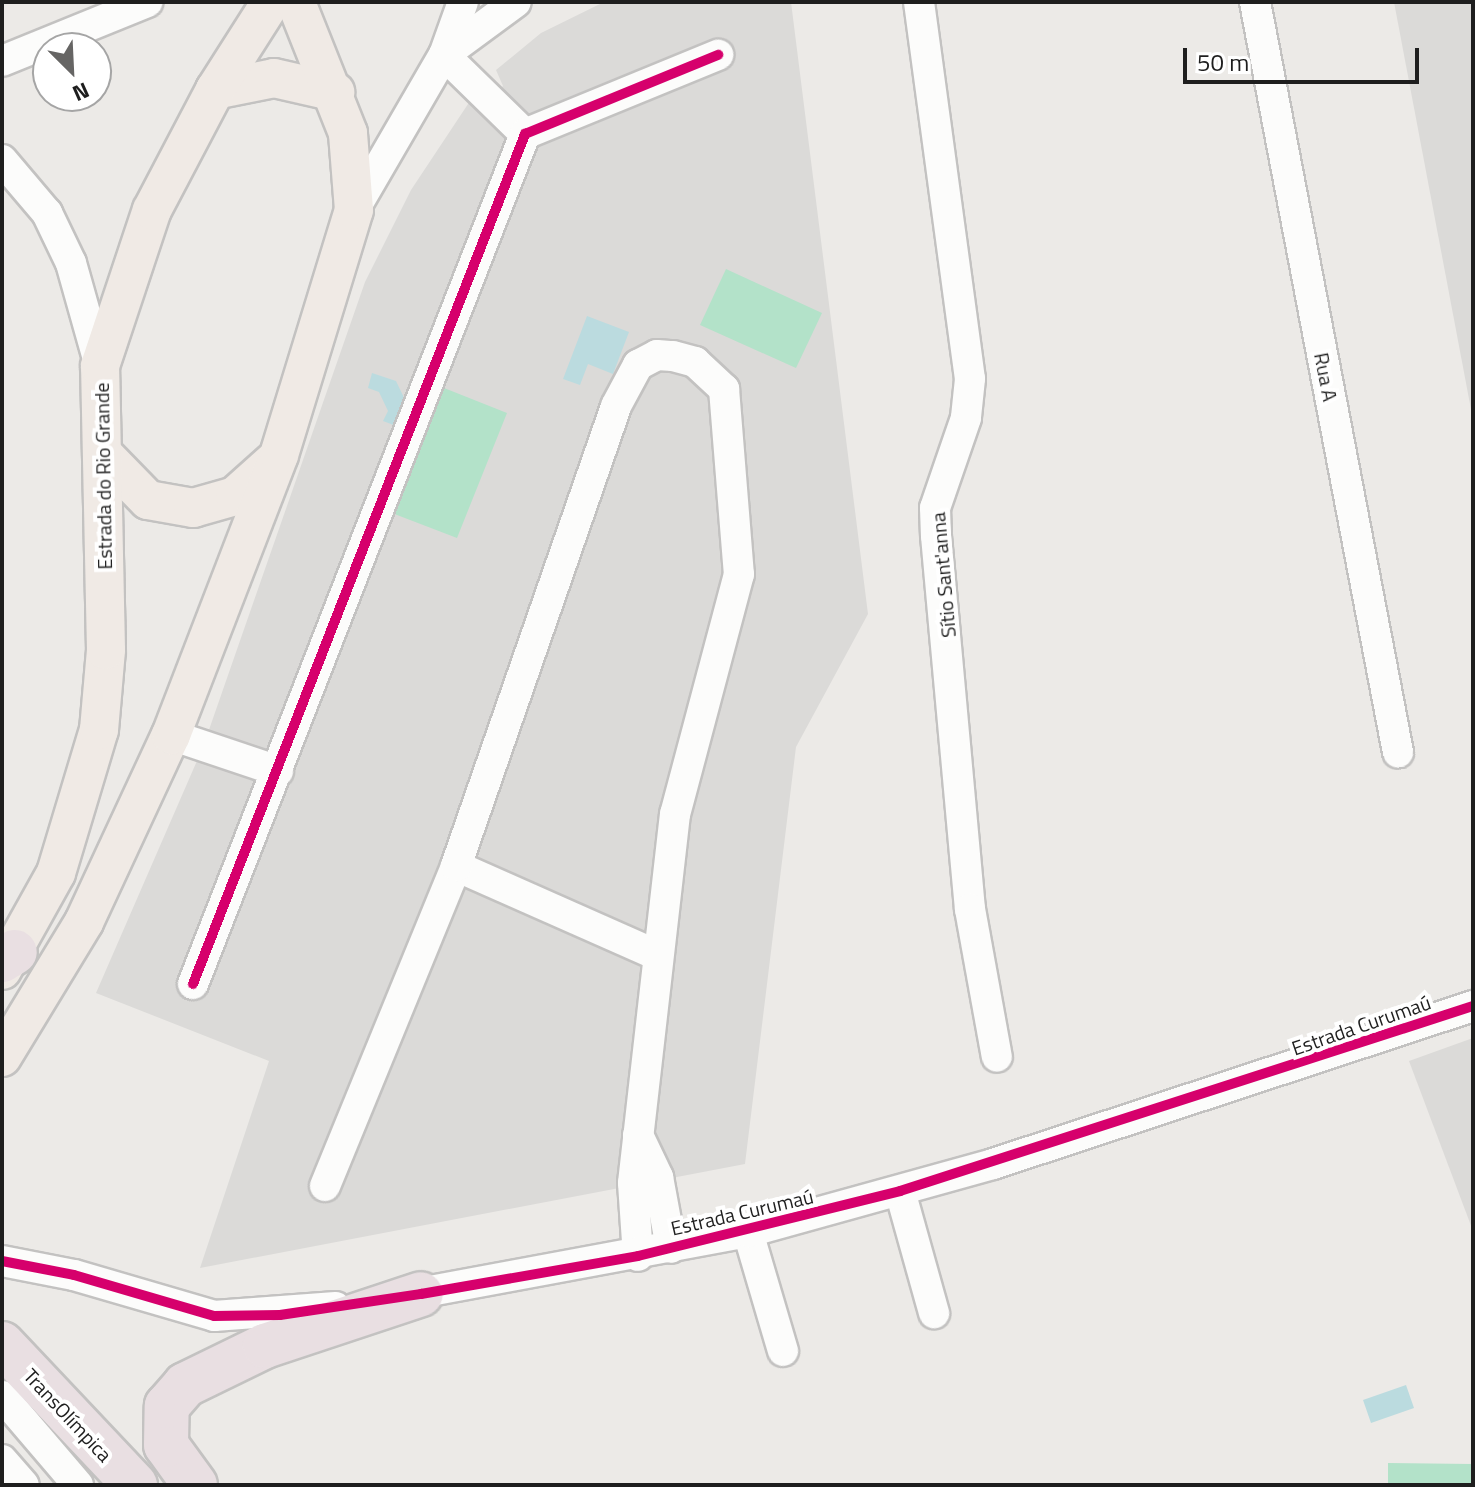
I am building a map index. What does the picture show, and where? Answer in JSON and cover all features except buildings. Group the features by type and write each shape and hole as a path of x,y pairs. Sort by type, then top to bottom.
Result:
{"highway":[{"path":"195,1485 166,1445 167,1406 185,1385 265,1346 421,1294"},
{"name":"TransOlímpica","path":"2,1344 135,1485"}],"main road":[{"name":"Estrada do Rio Grande","path":"6,960 56,873 99,730 106,457 100,366 152,210 215,90 271,2"},
{"path":"2,1057 84,922 171,735 279,455 354,210 348,133 335,92 296,2"},
{"path":"215,90 274,78 335,92"},
{"path":"106,457 148,500 193,508 235,496 279,455"}],"street":[{"path":"2,61 147,2"},
{"path":"354,210 374,167 444,55 463,2"},
{"path":"444,55 516,2"},
{"name":"Sítio Sant'anna","path":"919,2 970,379 966,418 935,508 936,536 970,909 997,1057"},
{"name":"Rua A","path":"1255,2 1398,752"},
{"path":"444,55 525,134"},
{"path":"193,984 525,134 718,55"},
{"path":"2,160 47,213 65,251 100,366"},
{"path":"325,1186 456,866 632,371 657,355 695,362 724,389 739,574 675,814 655,954 633,1183 638,1256"},
{"path":"171,735 278,771"},
{"path":"456,866 655,954"},
{"name":"Estrada Curumaú","path":"2,1261 74,1275 214,1316 280,1315 421,1294 638,1256 748,1232 900,1191 1473,1006"},
{"path":"638,1135 658,1177 671,1248"},
{"path":"900,1191 934,1313"},
{"path":"748,1232 783,1351"},
{"name":"TransOlímpica","path":"2,1396 78,1485"},
{"path":"2,1460 24,1485"}],"shaded area":[{"path":"604,2 791,2 868,614 796,747 745,1164 200,1268 269,1061 96,993 203,747 365,282 411,190 474,95 491,99 503,86 496,70 541,33"},
{"path":"1394,2 1473,2 1473,420"},
{"path":"1473,1038 1473,1231 1409,1061"}],"green space":[{"path":"726,269 822,313 796,368 700,325"},
{"path":"434,384 507,413 457,538 384,510"},
{"path":"1388,1463 1473,1464 1473,1485 1388,1485"}],"water":[{"path":"587,316 629,332 613,374 588,364 580,385 563,379"},
{"path":"372,373 396,381 407,404 399,427 383,421 388,411 379,392 368,388"},
{"path":"1406,1385 1414,1408 1371,1423 1363,1400"}],"cycle path":[{"path":"193,984 525,134 718,55"},
{"path":"2,1261 74,1275 214,1316 280,1315 421,1294 638,1256 900,1191 1473,1006"}]}
